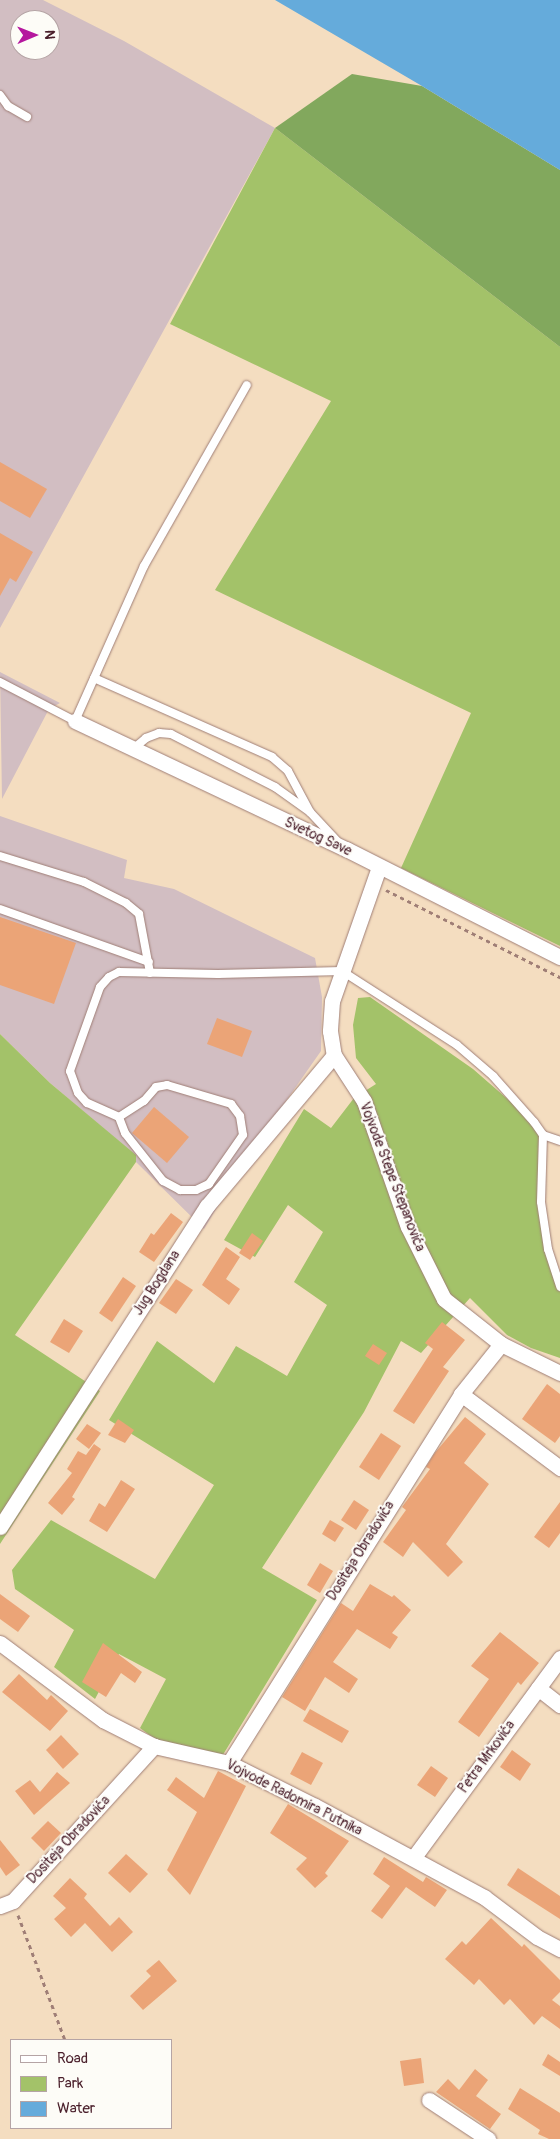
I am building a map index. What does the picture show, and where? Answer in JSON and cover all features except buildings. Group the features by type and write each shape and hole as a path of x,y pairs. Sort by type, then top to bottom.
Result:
{"street":[{"name":"Svetog Save","path":"75,721 346,849 376,874 560,956"},
{"name":"Vojvode Stepe Stepanovića","path":"376,874 332,1001 330,1031 334,1055 364,1101 408,1227 444,1298 501,1344 560,1374"},
{"name":"Jug Bogdana","path":"0,1527 207,1206 334,1055"},
{"name":"Dositeja Obradovića","path":"229,1763 461,1394 501,1344"},
{"path":"461,1394 560,1468"},
{"name":"Vojvode Radomira Putnika","path":"0,1643 103,1720 154,1746 229,1763 315,1806 394,1851 414,1857 484,1897 537,1937 560,1949"},
{"name":"Petra Mrkovića","path":"414,1857 560,1658"},
{"path":"538,1688 560,1705"},
{"name":"Dositeja Obradovića","path":"6,1903 154,1746"},
{"path":"430,2100 488,2139"}],"lane":[{"path":"0,95 8,106 27,117"},
{"path":"0,682 75,721 144,566 247,386"},
{"path":"94,678 272,757 288,771 310,812"},
{"path":"133,749 146,738 159,733 171,734 259,777 310,812 346,849"},
{"path":"0,856 84,882 126,903 139,914 150,973"},
{"path":"0,909 149,962"},
{"path":"119,1117 144,1101 156,1087 167,1085 231,1104 240,1116 243,1135 209,1184 196,1190 180,1190 163,1181 125,1133 119,1117 87,1103 72,1082 70,1071 104,982 120,972 342,971 457,1045 493,1076 543,1135 560,1141"},
{"path":"543,1135 541,1202 548,1249 560,1287"}],"path":[{"path":"376,874 393,894 560,977"},
{"path":"6,1903 65,2039"}],"shaded area":[{"path":"0,0 43,0 124,41 275,128 0,628"},
{"path":"0,672 60,703 49,709 2,799"},
{"path":"0,816 127,860 124,878 174,889 315,958 322,997 321,1051 253,1148 204,1229 136,1162 135,1155 50,1083 0,1034"}],"green space":[{"path":"352,74 422,86 560,170 560,347 275,128"},
{"path":"275,128 560,347 560,946 401,868 471,713 215,590 331,401 170,324"},
{"path":"370,997 473,1069 534,1122 543,1135 541,1202 560,1287 560,1358 531,1348 507,1335 470,1298 421,1353 401,1341 364,1412 262,1568 317,1600 221,1758 163,1745 140,1728 166,1679 119,1654 95,1699 54,1667 74,1630 15,1589 12,1570 51,1520 155,1579 214,1485 109,1420 157,1341 214,1383 236,1346 287,1376 327,1305 294,1282 323,1232 288,1205 255,1257 224,1240 304,1109 331,1128 354,1098 376,1084 356,1058 353,1025 358,998"},
{"path":"0,1034 50,1083 136,1155 136,1162 15,1335 100,1391 0,1544"}],"water":[{"path":"275,0 560,0 560,170 422,86"}]}
